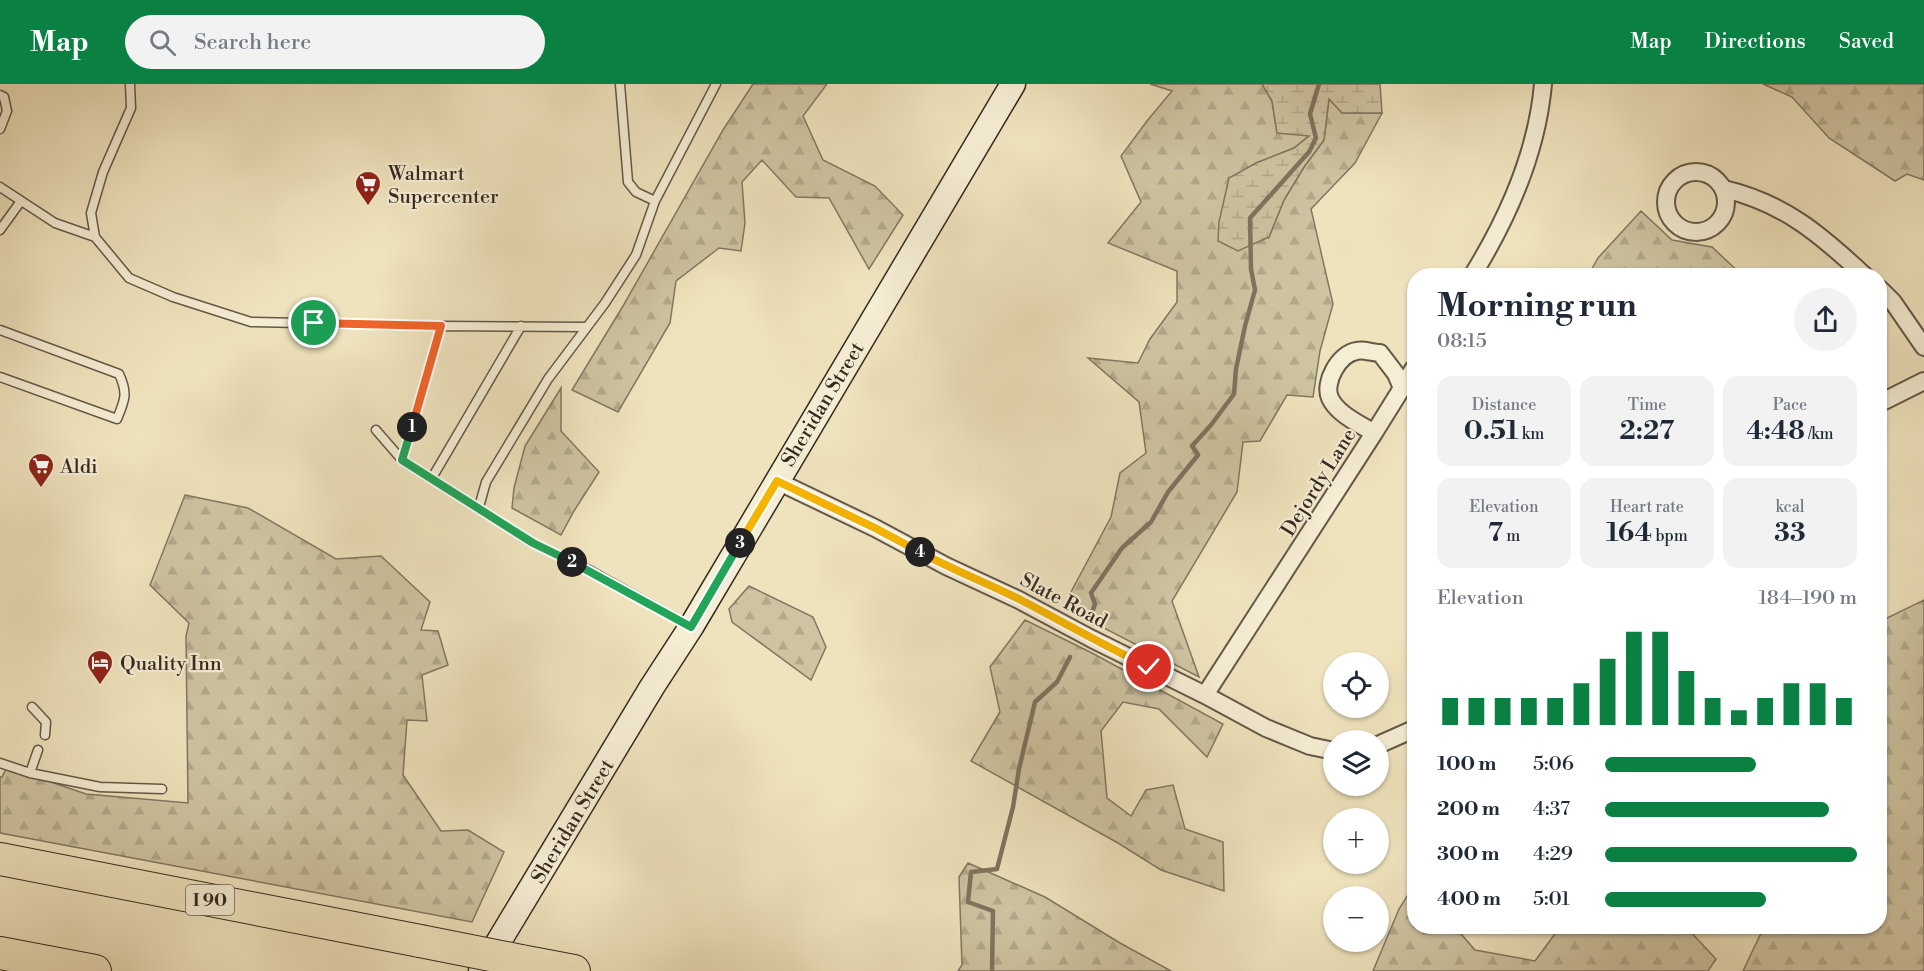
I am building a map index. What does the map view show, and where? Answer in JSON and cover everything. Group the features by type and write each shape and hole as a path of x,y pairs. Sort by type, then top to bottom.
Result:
{"highway":[{"name":"I 90","path":"0,859 574,971"},
{"path":"0,953 95,971"}],"street":[{"name":"Sheridan Street","path":"481,971 652,687 691,627 1013,84"},
{"path":"1477,268 1526,167 1543,84"},
{"path":"1724,189 1748,195 1784,211 1830,243 1857,268"},
{"path":"1887,296 1924,347"},
{"name":"Dejordy Lane","path":"1205,695 1374,433 1339,410 1329,398 1329,380 1340,360 1356,351 1380,353 1396,374 1402,388"},
{"path":"1374,433 1407,380"},
{"path":"1887,400 1924,381"},
{"name":"Slate Road","path":"777,481 1019,600 1266,728 1310,746 1323,749"},
{"path":"1389,740 1407,732"}],"lane":[{"path":"130,84 130,108 103,172 91,213 95,237 129,278 172,297 250,322 587,327"},
{"path":"620,84 628,182 636,192 655,201"},
{"path":"479,507 486,482 548,378 605,303 636,255 655,201 716,84"},
{"path":"0,95 4,97 7,111 0,129"},
{"path":"0,187 54,224 95,237"},
{"path":"0,230 21,201"},
{"path":"402,460 441,326"},
{"path":"432,478 521,326"},
{"path":"0,330 119,374 125,386 125,399 117,418 0,377"},
{"path":"376,430 402,460 533,543 591,571 691,627"},
{"path":"32,707 46,722 45,735"},
{"path":"30,773 38,750"},
{"path":"0,763 30,773 100,787 162,789"}],"green space":[{"path":"753,84 827,84 803,116 823,160 875,186 903,215 869,269 829,198 796,197 762,160 742,182 745,223 741,251 719,248 676,281 670,323 618,412 572,390 623,306 723,130"},
{"path":"1150,84 1262,84 1272,101 1277,132 1310,135 1294,148 1256,163 1269,237 1284,200 1324,140 1329,98 1342,113 1382,113 1355,163 1311,209 1333,304 1320,351 1313,397 1287,395 1260,441 1243,442 1237,492 1172,601 1199,677 1063,607 1111,517 1120,473 1146,453 1139,402 1088,358 1138,363 1150,339 1177,302 1177,271 1108,243 1141,202 1121,156 1172,91"},
{"path":"1262,84 1380,84 1382,113 1342,113 1329,99 1324,140 1284,200 1269,237 1238,251 1218,241 1219,222 1229,178 1256,163 1294,148 1309,136 1277,133 1272,101"},
{"path":"1763,84 1924,84 1924,180 1907,174 1895,181 1829,138 1792,97"},
{"path":"1641,211 1672,240 1712,247 1734,268 1592,268 1598,258"},
{"path":"561,388 561,431 599,472 561,535 512,508 514,488 525,446"},
{"path":"185,495 248,508 336,559 381,556 430,602 421,630 438,631 448,665 422,675 427,721 407,720 403,775 441,831 468,830 504,852 472,922 0,833 0,777 7,767 86,794 188,803 186,636 189,623 150,585"},
{"path":"749,586 813,617 826,647 811,680 732,622 729,609"},
{"path":"1924,600 1924,971 1743,971 1761,934 1887,934 1887,618"},
{"path":"1025,620 1092,653 1223,724 1207,757 1159,709 1123,702 1101,731 1107,798 1131,816 1146,790 1173,785 1185,829 1223,842 1224,891 1161,870 1118,843 971,761 1000,712 990,667"},
{"path":"968,863 1045,897 1171,971 958,971 962,965 959,877"},
{"path":"1407,896 1407,934 1461,934 1475,950 1535,961 1555,934 1693,934 1716,959 1708,971 1373,971 1381,952 1389,952 1389,933"}],"waterway":[{"path":"1090,618 1095,604 1091,593 1122,548 1151,522 1168,492 1198,455 1192,446 1234,394 1236,369 1255,290 1251,269 1250,218 1309,152 1316,138 1310,114 1319,84"},
{"path":"992,971 993,911 968,902 971,872 997,869 1013,807 1019,769 1035,702 1057,682 1070,657"}],"place":[{"name":"Walmart Supercenter","path":"368,207"},
{"name":"Aldi","path":"41,489"},
{"name":"Quality Inn","path":"100,686"}],"route":[{"path":"314,323 441,326 402,460 533,543 591,571 691,627 777,481 1149,667"}]}
